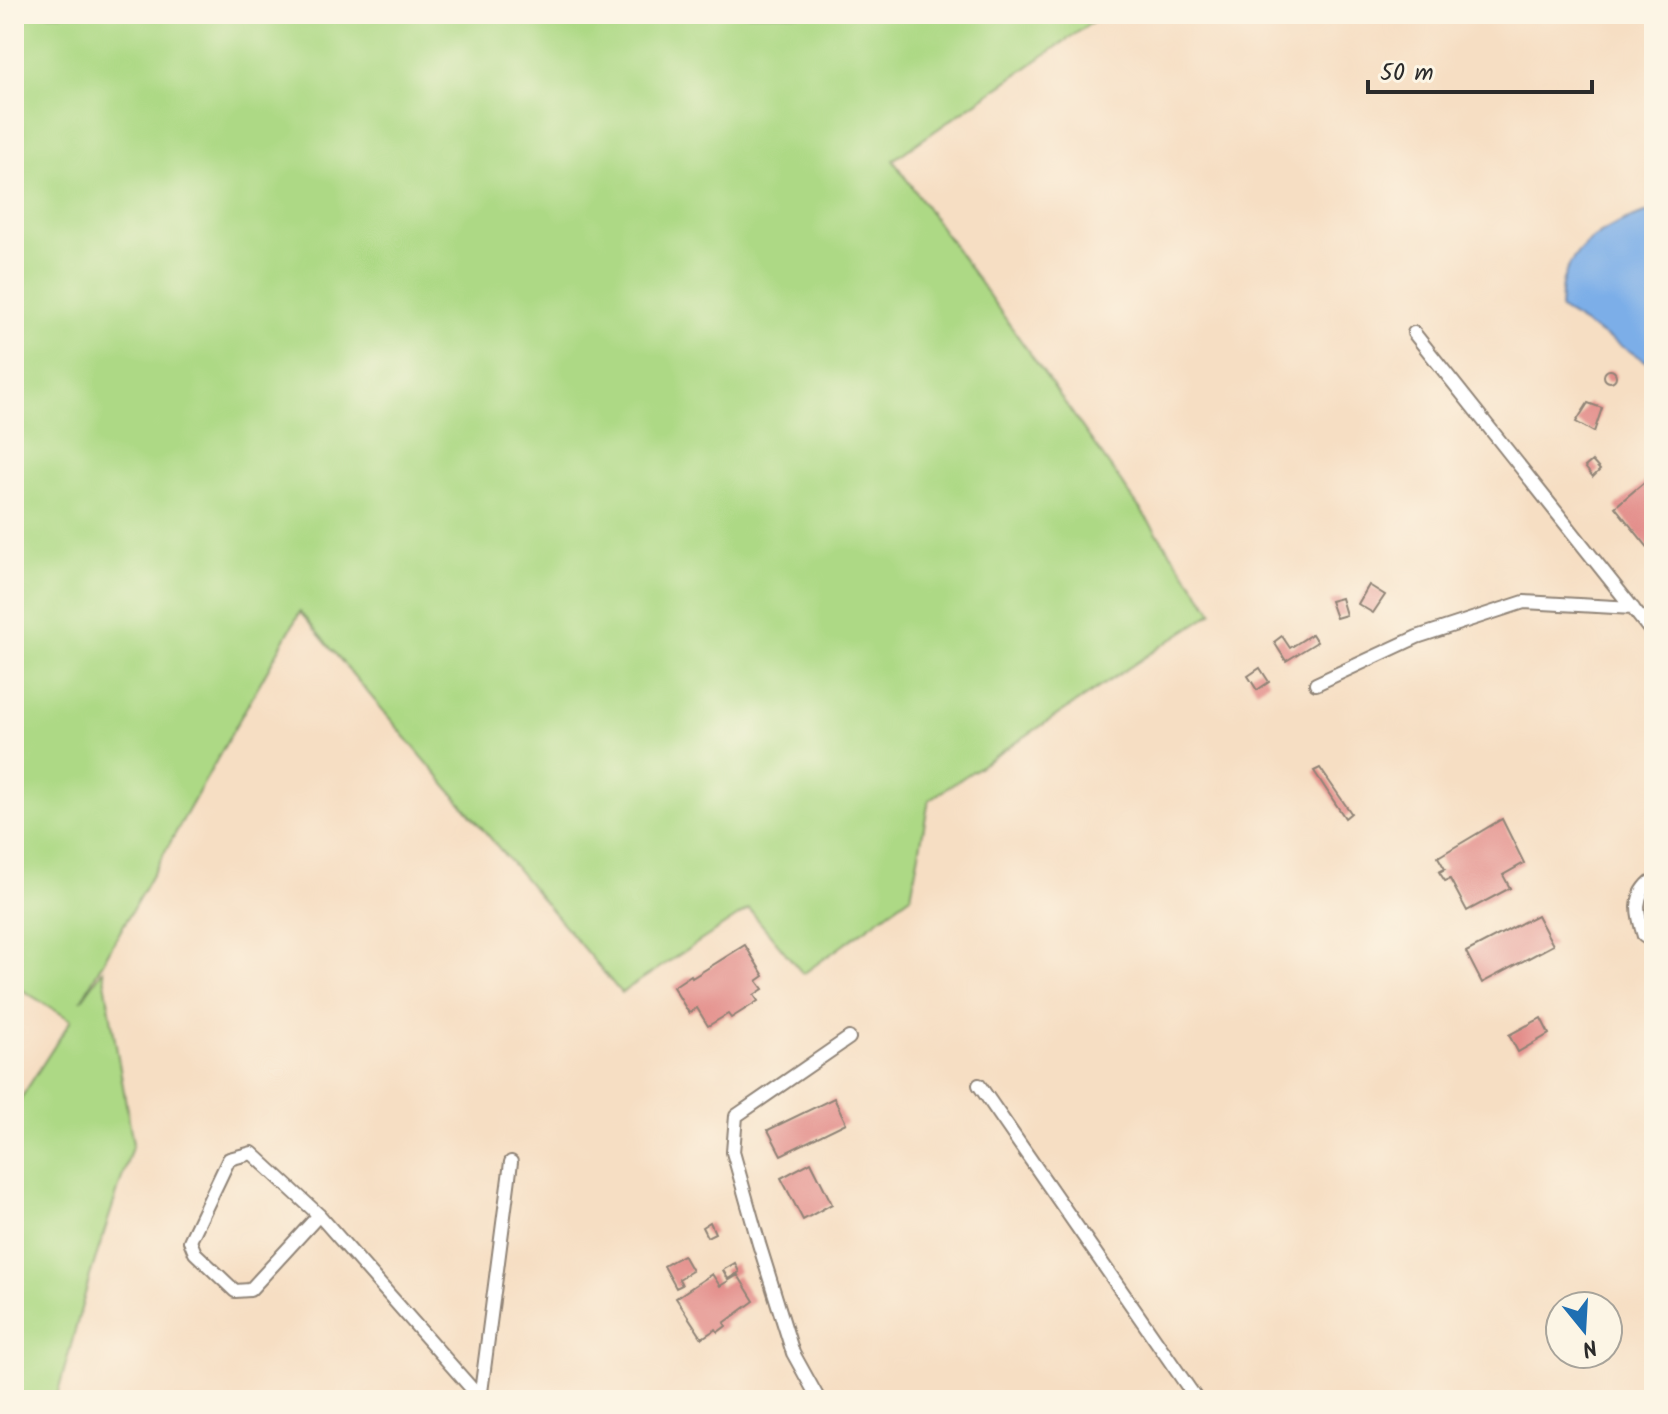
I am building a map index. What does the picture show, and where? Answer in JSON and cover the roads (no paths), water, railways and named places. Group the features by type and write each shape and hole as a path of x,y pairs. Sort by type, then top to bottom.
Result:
{"lane":[{"path":"1414,333 1654,635"},
{"path":"1316,684 1417,637 1524,602 1633,608"},
{"path":"1654,879 1645,885 1636,910 1644,936 1654,942"},
{"path":"819,1400 793,1353 733,1152 736,1116 849,1038"},
{"path":"979,1085 1197,1400"},
{"path":"319,1215 250,1290 235,1291 195,1253 190,1241 229,1159 252,1153 319,1215 480,1399"},
{"path":"480,1399 511,1162"}],"water":[{"path":"1654,210 1654,366 1560,309 1563,281 1570,263 1579,252 1601,233"}]}
